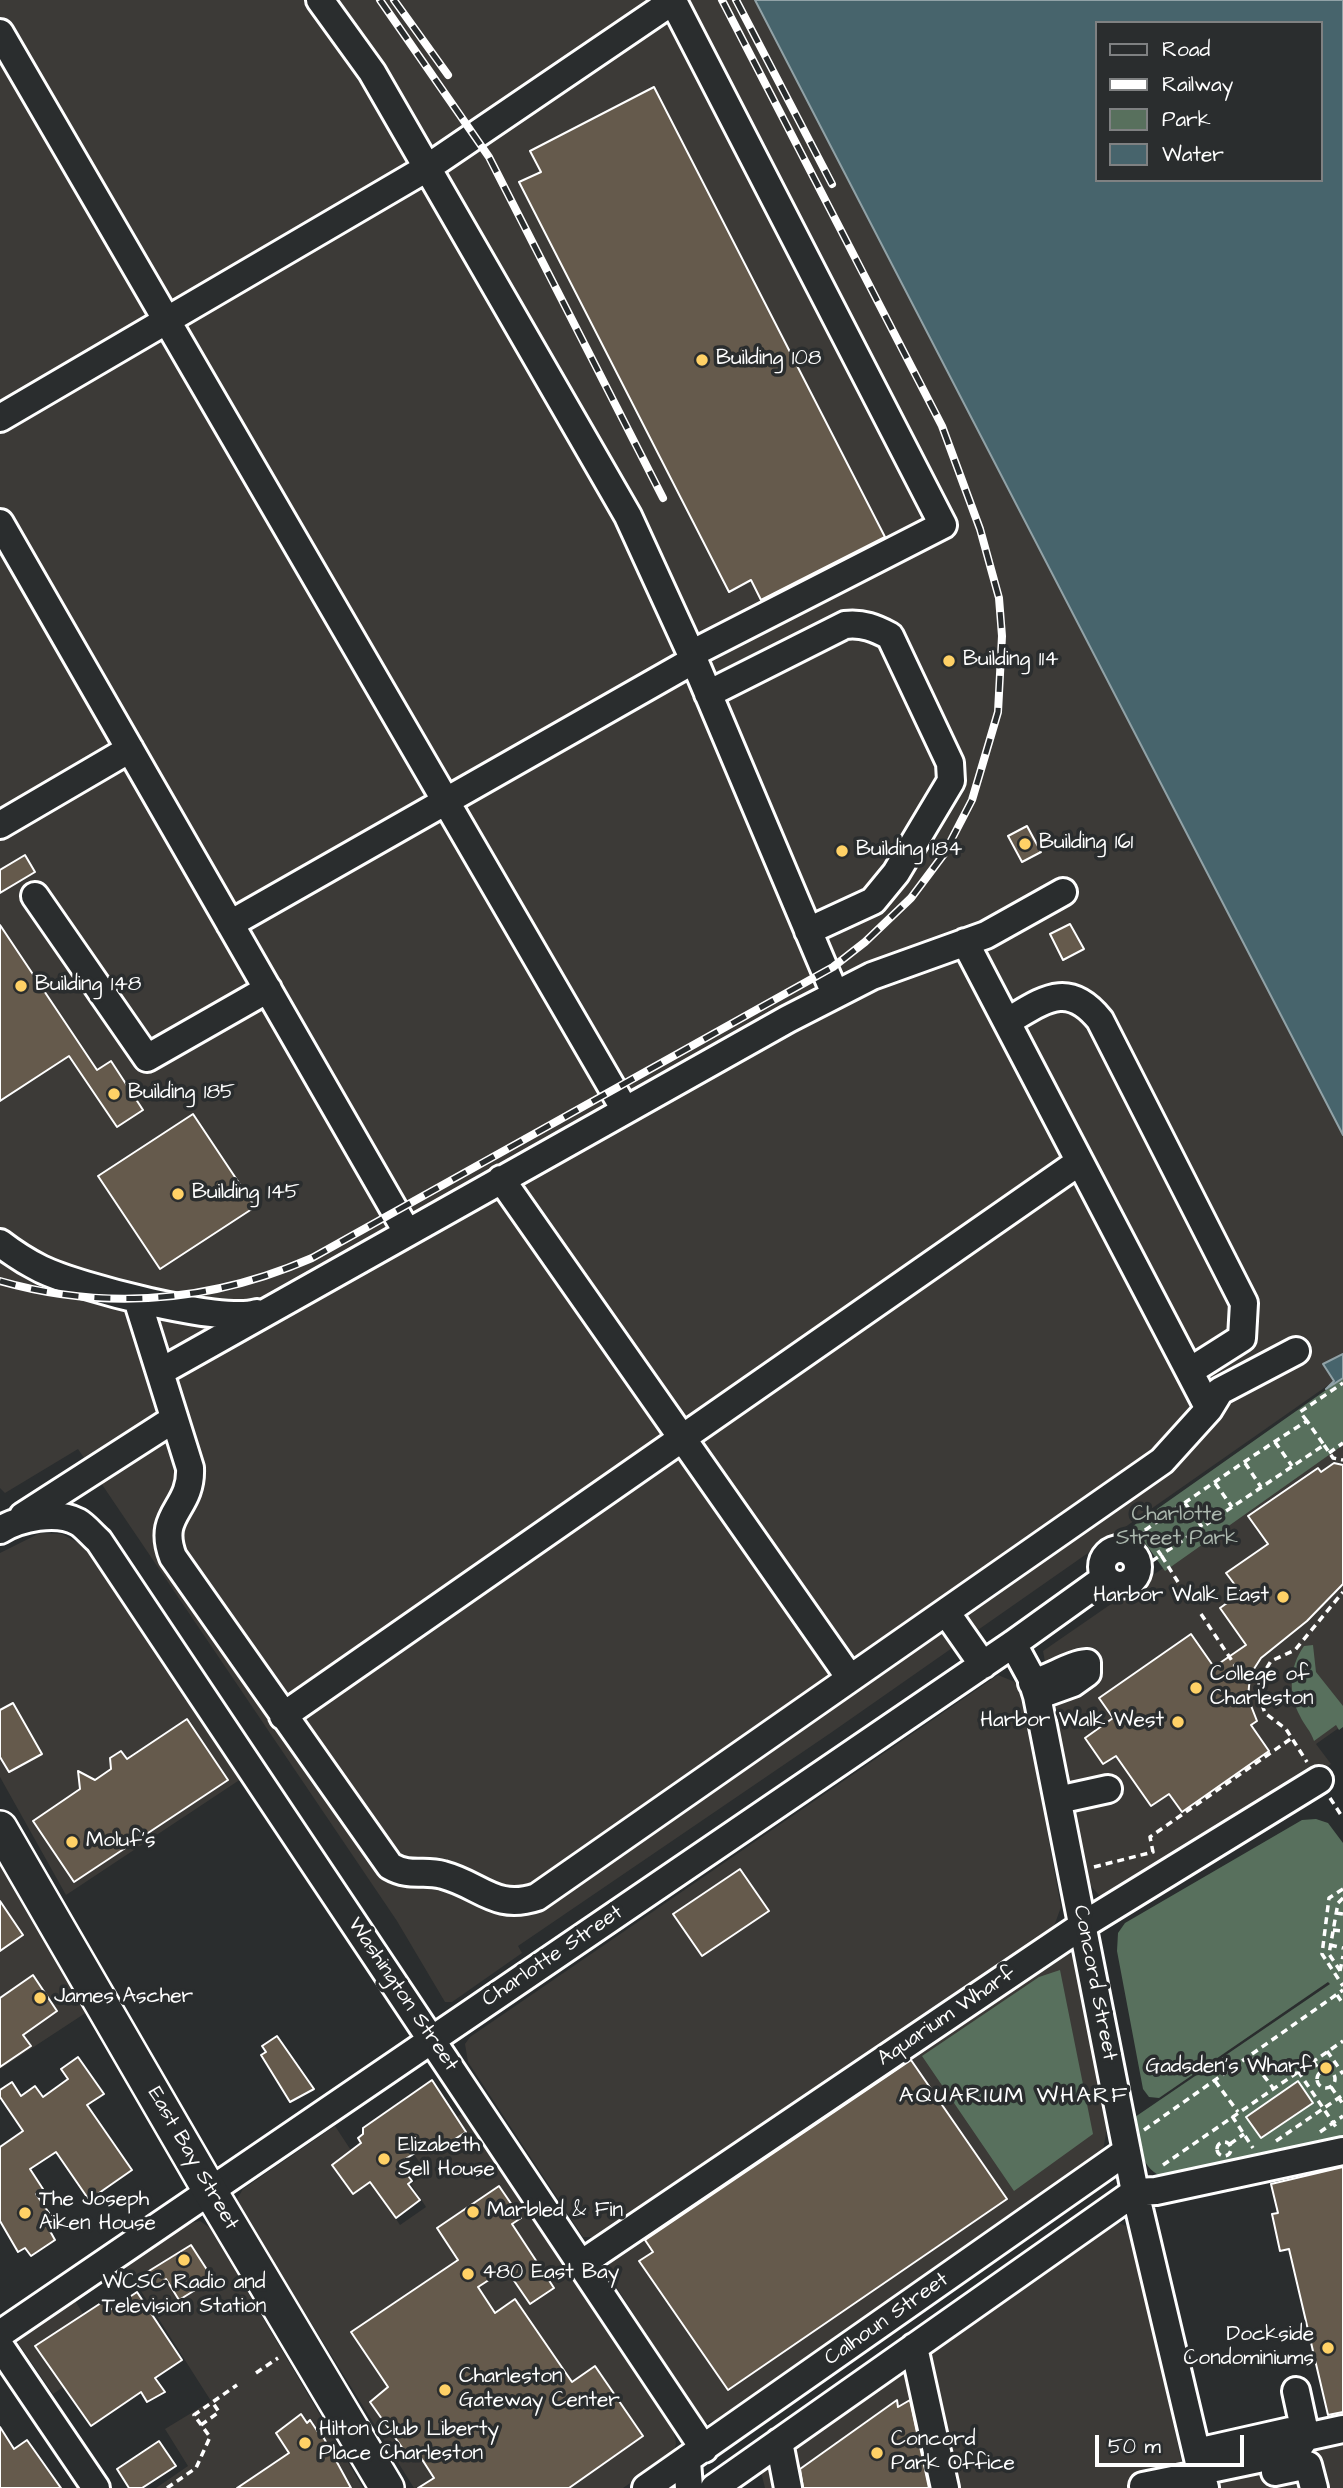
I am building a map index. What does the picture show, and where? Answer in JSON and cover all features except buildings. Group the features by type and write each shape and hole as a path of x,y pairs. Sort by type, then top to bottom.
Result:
{"main road":[{"name":"East Bay Street","path":"0,1828 210,2191 387,2488"}],"street":[{"path":"320,0 372,72 628,516 692,657 835,994"},
{"path":"0,418 427,167 673,1 943,525 692,657 230,924"},
{"path":"0,33 625,1110"},
{"path":"0,523 407,1232"},
{"path":"708,694 845,625 859,624 875,628 890,636 950,763 951,781 896,873 873,901 808,931"},
{"path":"0,825 130,749"},
{"path":"160,1372 835,994 872,976 986,935 1063,892"},
{"path":"35,896 147,1058 268,989"},
{"path":"965,943 1209,1409"},
{"path":"1008,1021 1046,999 1058,996 1087,1004 1100,1020 1244,1303 1242,1338 1190,1371"},
{"path":"283,1716 683,1435 1079,1162"},
{"path":"501,1179 683,1435 850,1678"},
{"path":"0,1243 43,1270 138,1299 234,1317 272,1308"},
{"path":"138,1299 190,1468 191,1484 168,1526 168,1544 173,1557 390,1867 404,1874 435,1872 447,1875 495,1899 520,1903 537,1897 1163,1461 1209,1409 1220,1391 1296,1351"},
{"path":"5,1527 174,1419"},
{"name":"Washington Street","path":"5,1527 44,1517 67,1518 78,1522 99,1541 581,2264 696,2455 689,2488"},
{"name":"Charlotte Street","path":"0,2334 983,1665 1105,1578"},
{"path":"946,1612 983,1665"},
{"name":"Concord Street","path":"1013,1644 1035,1690 1083,1926 1135,2141 1135,2192 1202,2475"},
{"name":"Aquarium Wharf","path":"581,2264 1083,1926 1319,1780"},
{"path":"1058,1800 1108,1789"},
{"name":"Calhoun Street","path":"646,2488 941,2282 1135,2141"},
{"path":"1135,2192 1156,2191 1343,2151"},
{"name":"Calhoun Street","path":"714,2488 1135,2192"},
{"path":"941,2282 962,2313"},
{"path":"0,2346 96,2488"},
{"path":"914,2347 945,2488"},
{"path":"1296,2391 1306,2437"},
{"path":"1143,2486 1202,2475 1296,2451 1306,2437 1343,2429"},
{"path":"779,2442 788,2488"},
{"path":"1202,2475 1308,2465 1314,2488"}],"path":[{"path":"1343,1383 1300,1412 1329,1453 1343,1460"},
{"path":"1135,1537 1307,1421"},
{"path":"1275,1442 1292,1466"},
{"path":"1329,1453 1343,1443"},
{"path":"1152,1561 1324,1445"},
{"path":"1244,1463 1261,1488"},
{"path":"1215,1483 1232,1507"},
{"path":"1185,1503 1202,1527"},
{"path":"1144,1531 1178,1582"},
{"path":"1343,1592 1295,1650 1270,1661 1259,1681 1259,1696 1265,1713 1286,1729 1343,1818"},
{"path":"1200,1614 1244,1679 1259,1681"},
{"path":"1089,1869 1153,1852 1150,1837 1292,1738"},
{"path":"1135,2141 1343,1988 1322,1954 1329,1898 1343,1889"},
{"path":"1341,1973 1329,1954 1338,1903 1343,1898"},
{"path":"1336,1913 1343,1914"},
{"path":"1333,1930 1343,1931"},
{"path":"1330,1945 1343,1948"},
{"path":"1341,1973 1343,1956"},
{"path":"1337,1995 1343,2004"},
{"path":"1153,2172 1343,2041"},
{"path":"1328,2051 1342,2072 1334,2075"},
{"path":"1249,2056 1273,2088"},
{"path":"1313,2061 1321,2072"},
{"path":"1319,2085 1317,2080 1321,2072 1326,2070 1334,2075"},
{"path":"1298,2071 1343,2137"},
{"path":"1331,2087 1334,2075"},
{"path":"1215,2081 1238,2112"},
{"path":"1311,2090 1319,2085 1331,2087 1341,2096 1343,2104"},
{"path":"1268,2146 1341,2096"},
{"path":"1232,2116 1257,2154"},
{"path":"1230,2144 1220,2142 1218,2153 1228,2154 1230,2144 1244,2134"},
{"path":"256,2373 278,2358"},
{"path":"167,2488 196,2468 211,2437 194,2415 237,2385"},
{"path":"201,2425 219,2412 212,2402"}],"shaded area":[{"path":"0,0 755,0 1343,1135 1343,1354 1323,1365 1334,1381 832,1732 518,1946 522,1953 452,2002 445,2002 397,1921 78,1449 5,1493 0,1488"},
{"name":"College of Charleston","path":"1343,1444 1343,1725 1316,1744 1331,1764 1125,1892 1110,1897 1099,1895 1086,1881 1043,1651"},
{"path":"40,1533 62,1534 86,1547 241,1779 66,1895 0,1777 0,1553"},
{"path":"998,1675 1015,1682 1021,1689 1061,1907 1053,1929 603,2237 583,2237 468,2062 465,2044 470,2037"},
{"path":"0,1860 87,2012 0,2069"},
{"path":"1067,1950 1073,1957 1107,2128 1102,2156 721,2419 707,2423 700,2418 610,2277 609,2266 613,2255"},
{"path":"463,2113 671,2420 676,2443 674,2453 623,2488 414,2488 239,2207 237,2199 243,2189 335,2126 400,2225 426,2207 411,2184 426,2172 409,2147"},
{"path":"200,2221 210,2228 363,2488 156,2488 188,2466 165,2429 211,2401 125,2266 187,2224"},
{"path":"1115,2221 1128,2227 1133,2235 1187,2488 765,2488 759,2464"},
{"path":"74,2299 109,2356 53,2394 18,2343 20,2336"},
{"path":"1343,2443 1343,2488 1218,2488 1221,2473"}],"green space":[{"name":"Charlotte Street Park","path":"1343,1378 1343,1445 1165,1571 1133,1526"},
{"path":"1313,1645 1316,1672 1343,1706 1343,1727 1339,1730 1336,1725 1314,1741 1296,1708 1292,1690 1293,1672 1299,1654 1304,1646"},
{"path":"1316,1819 1328,1823 1343,1843 1343,2139 1161,2176 1148,2166 1144,2159 1135,2117 1330,1984 1328,1982 1159,2098 1149,2097 1143,2089 1117,1951 1118,1933 1125,1923 1302,1820"},
{"path":"1060,1970 1093,2134 1014,2191 922,2056 1039,1977"}],"water":[{"path":"755,0 1343,0 1343,1135"},
{"path":"1343,1354 1343,1378 1326,1389 1334,1381 1323,1364"}],"railway":[{"path":"380,0 489,157 663,498"},
{"path":"394,0 448,75"},
{"path":"0,1281 79,1296 119,1299 158,1297 197,1293 236,1284 312,1258 833,967 865,942 911,898 944,854 972,800 998,712 1002,636 999,598 980,529 942,426 722,0"},
{"path":"736,0 832,184"}],"place":[{"name":"Building 108","path":"702,360"},
{"name":"Building 114","path":"949,661"},
{"name":"Building 161","path":"1025,844"},
{"name":"Building 184","path":"842,851"},
{"name":"Building 148","path":"21,986"},
{"name":"Building 185","path":"114,1094"},
{"name":"Building 145","path":"178,1194"},
{"name":"Harbor Walk East","path":"1283,1597"},
{"name":"College of Charleston","path":"1196,1688"},
{"name":"Harbor Walk West","path":"1178,1722"},
{"name":"Moluf's","path":"72,1842"},
{"name":"James Ascher","path":"40,1998"},
{"name":"Gadsden's Wharf","path":"1326,2068"},
{"name":"Elizabeth Sell House","path":"384,2159"},
{"name":"Marbled & Fin","path":"473,2212"},
{"name":"The Joseph Aiken House","path":"25,2213"},
{"name":"WCSC Radio and Television Station","path":"184,2260"},
{"name":"480 East Bay","path":"468,2274"},
{"name":"Dockside Condominiums","path":"1328,2348"},
{"name":"Charleston Gateway Center","path":"445,2390"},
{"name":"Hilton Club Liberty Place Charleston","path":"305,2443"},
{"name":"Concord Park Office","path":"877,2453"}],"district":[{"name":"AQUARIUM WHARF","path":"1014,2097"}]}
